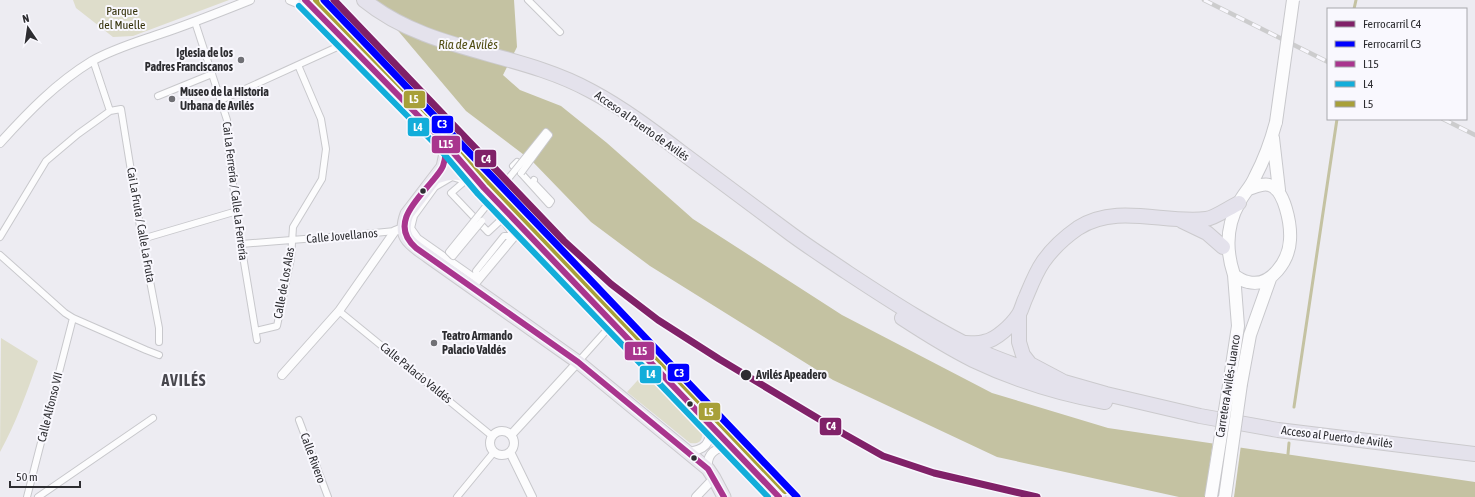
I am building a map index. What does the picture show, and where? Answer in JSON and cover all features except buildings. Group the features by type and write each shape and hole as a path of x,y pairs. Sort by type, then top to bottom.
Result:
{"highway":[{"name":"Acceso al Puerto de Avilés","path":"364,0 389,18 420,34 525,65 557,76 590,90 618,106 642,123 794,236"},
{"path":"966,343 982,343 1002,333 1019,314 1043,262 1059,243 1078,228 1105,217 1137,215 1180,220 1208,219 1239,203"},
{"path":"1180,220 1207,233 1223,247"},
{"path":"794,236 810,252 889,310 973,360 998,371 1040,386 1091,400 1166,413 1200,416"},
{"path":"794,236 885,297 939,330 1001,360 1064,382 1106,394 1200,416"},
{"path":"1019,314 1019,342 1023,355 1030,364 1064,382"},
{"path":"923,331 990,360 1001,360 1019,342"},
{"path":"1002,333 1000,348 1001,360 1008,368 1091,400"},
{"name":"Acceso al Puerto de Avilés","path":"1200,416 1278,430 1475,454"}],"main road":[{"path":"305,0 444,142 484,188 518,232 613,323 779,497"},
{"path":"1273,135 1279,190 1285,205 1288,221 1290,239 1288,253 1283,263 1270,279 1249,283 1234,275 1230,262 1228,239 1231,223 1239,203 1249,190 1256,177 1273,135 1293,0"},
{"path":"444,142 446,153 443,167 407,214 399,230 405,235 410,243 475,284 578,362 687,452 711,474 724,497"},
{"path":"436,177 445,174 465,174 484,188"},
{"path":"1249,190 1257,186 1269,184 1279,190"},
{"name":"Carretera Avilés-Luanco","path":"1211,497 1238,326 1234,275"},
{"name":"Carretera Avilés-Luanco","path":"1225,497 1241,384 1250,335 1270,279"}],"street":[{"path":"0,143 55,86 93,60 113,51 195,22 250,0"},
{"path":"290,0 315,10"},
{"path":"528,0 560,32"},
{"name":"Cai La Ferrería / Calle La Ferrería","path":"195,22 227,120 229,156 241,244 257,340"},
{"path":"221,100 346,43"},
{"path":"0,237 46,161 78,134 110,112 93,60"},
{"name":"Calle de Los Alas","path":"256,331 277,326 291,258 293,227 322,179 326,149 321,118 298,65"},
{"path":"158,96 212,74"},
{"name":"Cai La Fruta / Calle La Fruta","path":"110,112 121,109 142,239 159,328 159,342"},
{"path":"481,220 453,256 449,252 546,132 549,135 520,174 549,204 552,201 533,182 534,180"},
{"path":"452,178 465,181 451,194 488,232 502,219 518,232 475,284 418,238 412,228 414,216 435,187 452,178"},
{"path":"142,239 237,211"},
{"path":"282,375 339,311 399,230"},
{"name":"Calle Jovellanos","path":"241,244 399,230"},
{"path":"0,255 65,313 73,318 159,355"},
{"name":"Calle Palacio Valdés","path":"339,311 492,436"},
{"name":"Calle Alfonso VII","path":"27,497 73,318"},
{"path":"511,435 613,323"},
{"path":"38,497 154,418"},
{"name":"Calle Rivero","path":"299,420 328,497"},
{"path":"687,452 697,451 706,446 710,439 712,427"},
{"path":"500,431 511,435 514,445 510,452 500,454 494,452 490,444 492,436 500,431"},
{"path":"696,497 711,474 707,462 709,456 715,450 731,446"},
{"path":"457,497 494,452"},
{"path":"510,452 532,497"}],"green space":[{"name":"Parque del Muelle","path":"73,0 229,0 133,36 113,37 76,8"},
{"path":"1,338 38,361 16,419 0,452"},
{"path":"647,370 701,427 702,437 700,441 697,443 690,443 627,392"}],"water":[{"name":"Ría de Avilés","path":"372,0 514,0 517,47 503,75 520,90 561,106 607,143 693,219 842,315 992,393 1108,428 1475,482 1475,497 1179,497 997,457 833,380 650,266 591,222 532,161 466,111"}],"pier":[{"path":"1213,441 1241,445 1234,497 1205,497"}],"waterway":[{"path":"1354,8 1356,0"},
{"path":"1294,407 1337,120"},
{"path":"1288,454 1289,443"}],"railway":[{"path":"1204,0 1327,62"},
{"path":"1445,120 1475,135"}],"rail line":[{"name":"C3","path":"324,0 797,497"},
{"name":"C4","path":"334,0 564,241 611,284 658,320 719,359 883,456 934,473 1037,497"}],"transit line":[{"name":"L15","path":"305,0 444,142 484,188 779,497"},
{"name":"L5","path":"316,0 450,136 490,183 785,491"},
{"name":"L4","path":"299,6 438,147 478,194 768,497"},
{"name":"L15","path":"444,142 445,157 442,168 408,212 405,221 405,230 408,239 416,248 578,362 708,469 724,497"}],"place":[{"name":"Iglesia de los Padres Franciscanos","path":"241,60"},
{"name":"Museo de la Historia Urbana de Avilés","path":"172,99"},
{"name":"Teatro Armando Palacio Valdés","path":"434,343"},
{"name":"Avilés Apeadero","path":"746,375"}],"district":[{"name":"AVILÉS","path":"184,380"}]}
